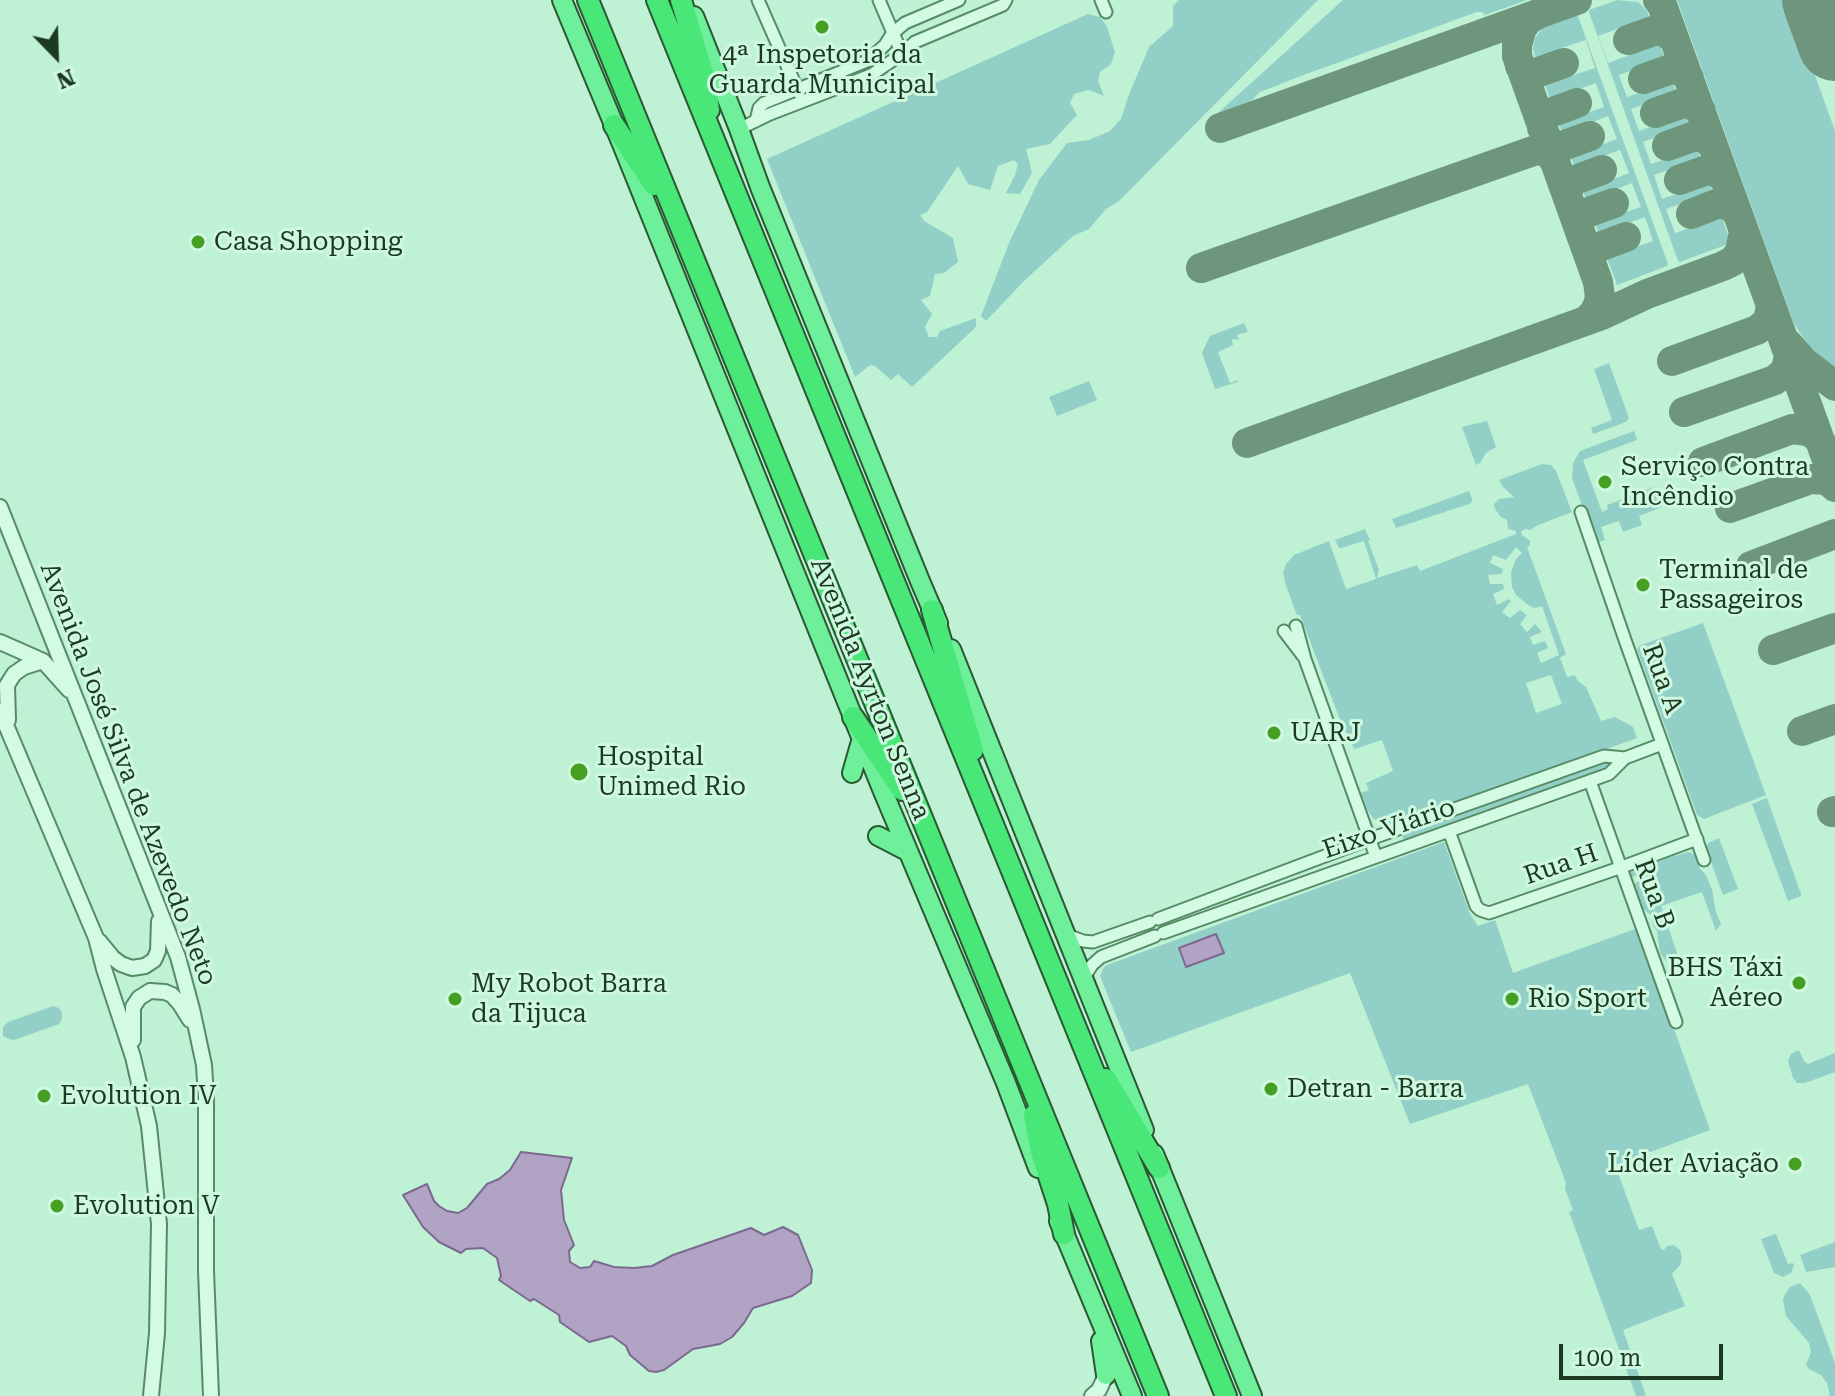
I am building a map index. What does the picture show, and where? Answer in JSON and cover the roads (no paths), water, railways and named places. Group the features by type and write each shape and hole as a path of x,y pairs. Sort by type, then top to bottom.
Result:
{"highway":[{"name":"Avenida Ayrton Senna","path":"562,0 1132,1396"},
{"name":"Avenida Ayrton Senna","path":"588,0 1158,1396"},
{"path":"657,0 1226,1396"},
{"path":"684,0 705,80 712,138"},
{"path":"684,0 748,125 760,187 932,610 959,666 1015,814 1252,1396"},
{"path":"614,125 689,243"},
{"path":"932,610 974,752 973,778"},
{"path":"853,717 927,829"},
{"path":"852,773 862,738"},
{"path":"878,836 907,851"},
{"path":"1076,1032 1159,1168"},
{"path":"1025,1071 1041,1152 1064,1234"},
{"path":"1096,1310 1106,1375"}],"street":[{"path":"758,0 802,101"},
{"path":"879,0 902,54"},
{"path":"748,125 764,103 867,61 905,23 959,0"},
{"path":"748,125 871,75 915,42 1003,5 1006,0"},
{"path":"1101,0 1106,12"},
{"name":"Avenida José Silva de Azevedo Neto","path":"0,507 178,957 196,1031 204,1065 206,1097 206,1271 211,1396"},
{"name":"Rua A","path":"1581,512 1704,860"},
{"path":"1290,629 1305,659 1376,857"},
{"path":"0,642 43,661 79,703"},
{"path":"4,731 7,685 14,674 24,667 43,661"},
{"path":"0,711 4,731 20,755 96,938 133,1057 149,1126 159,1224 157,1333 151,1396"},
{"name":"Eixo Viário","path":"1083,980 1092,965 1107,954 1609,774 1625,758 1662,744"},
{"name":"Eixo Viário","path":"1064,934 1083,941 1101,940 1370,839 1604,756 1625,758"},
{"name":"Rua B","path":"1590,781 1676,1022"},
{"path":"1392,831 1399,849"},
{"name":"Rua H","path":"1449,831 1476,906 1484,912 1494,913 1697,839"},
{"path":"96,938 121,964 132,968 145,966 154,960 158,951 158,908"},
{"path":"1101,940 1107,954"},
{"path":"133,1057 133,1007 139,998 150,991 172,995 196,1031"},
{"path":"1092,1396 1099,1390 1106,1375"}],"place":[{"name":"4ª Inspetoria da Guarda Municipal","path":"822,27"},
{"name":"Casa Shopping","path":"198,242"},
{"name":"Serviço Contra Incêndio","path":"1605,482"},
{"name":"Terminal de Passageiros","path":"1643,585"},
{"name":"UARJ","path":"1274,733"},
{"name":"Hospital Unimed Rio","path":"579,772"},
{"name":"BHS Táxi Aéreo","path":"1799,983"},
{"name":"My Robot Barra da Tijuca","path":"455,999"},
{"name":"Rio Sport","path":"1512,999"},
{"name":"Detran - Barra","path":"1271,1089"},
{"name":"Evolution IV","path":"44,1096"},
{"name":"Líder Aviação","path":"1795,1164"},
{"name":"Evolution V","path":"57,1206"}]}
